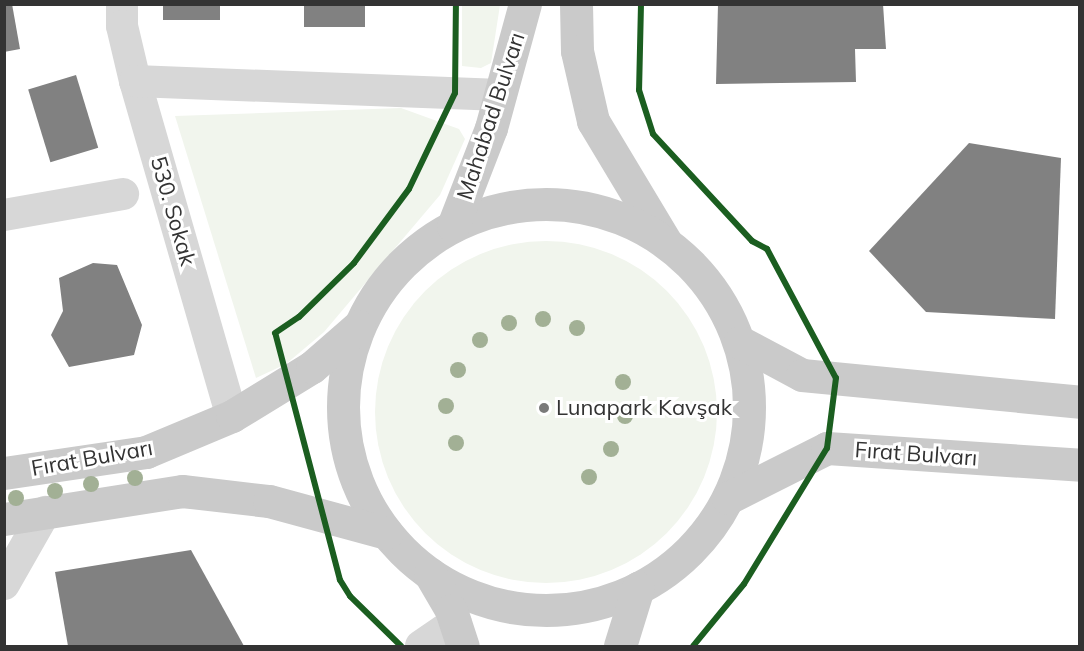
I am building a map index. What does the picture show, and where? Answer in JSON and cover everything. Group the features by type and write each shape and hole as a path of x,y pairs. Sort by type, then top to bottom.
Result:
{"main road":[{"name":"Mahabad Bulvarı","path":"453,226 501,95 525,4"},
{"path":"576,4 577,51 593,121 665,241"},
{"path":"561,204 616,215 665,241 697,269 716,295 740,342 750,395 748,427 746,448 728,498 690,550 638,588 586,606 532,609 479,598 430,574 387,533 363,496 348,455 343,411 347,367 360,325 383,285 407,260 453,226 506,208 561,204"},
{"name":"Fırat Bulvarı","path":"4,473 146,452 232,416 312,367 360,325"},
{"path":"740,342 802,375 1080,402"},
{"name":"Fırat Bulvarı","path":"728,498 827,448 1080,465"},
{"path":"146,452 171,463 174,473 173,483 147,496"},
{"name":"Fırat Bulvarı","path":"4,519 182,491 269,501 387,533"},
{"path":"430,574 460,634"},
{"path":"620,646 638,588"}],"street":[{"name":"530. Sokak","path":"122,4 122,26 135,81 232,416"},
{"path":"135,81 501,95"},
{"path":"4,215 123,194"},
{"path":"4,584 45,512"},
{"path":"421,646 460,634"}],"shaded area":[{"path":"462,5 500,5 491,63 481,68 462,66"},
{"path":"401,108 459,129 465,139 440,195 324,332 286,364 256,378 175,116"},
{"path":"546,241 579,245 611,254 641,270 667,291 688,317 704,347 713,379 717,412 713,445 704,477 688,507 667,533 641,554 611,570 579,579 546,583 513,579 481,570 451,554 425,533 404,507 388,477 379,445 375,412 379,379 388,347 404,317 425,291 451,270 481,254 513,245"}],"building":[{"path":"4,4 12,4 20,49 4,52"},
{"path":"163,4 220,4 220,20 163,20"},
{"path":"304,4 365,4 365,27 304,27"},
{"path":"718,4 883,4 886,49 855,49 856,82 716,84"},
{"path":"76,75 98,148 50,162 28,90"},
{"path":"969,143 1061,158 1055,319 926,312 869,251"},
{"path":"93,263 117,265 142,325 134,355 69,367 51,335 63,311 59,278"},
{"path":"191,550 244,646 68,646 55,572"}],"cycle path":[{"path":"401,646 350,596 340,580 275,333 299,317 354,263 409,189 455,93 456,4"},
{"path":"641,4 639,90 653,134 752,241 767,249 836,378 827,448 744,584 693,646"}],"place":[{"name":"Lunapark Kavşak","path":"544,408"}]}
